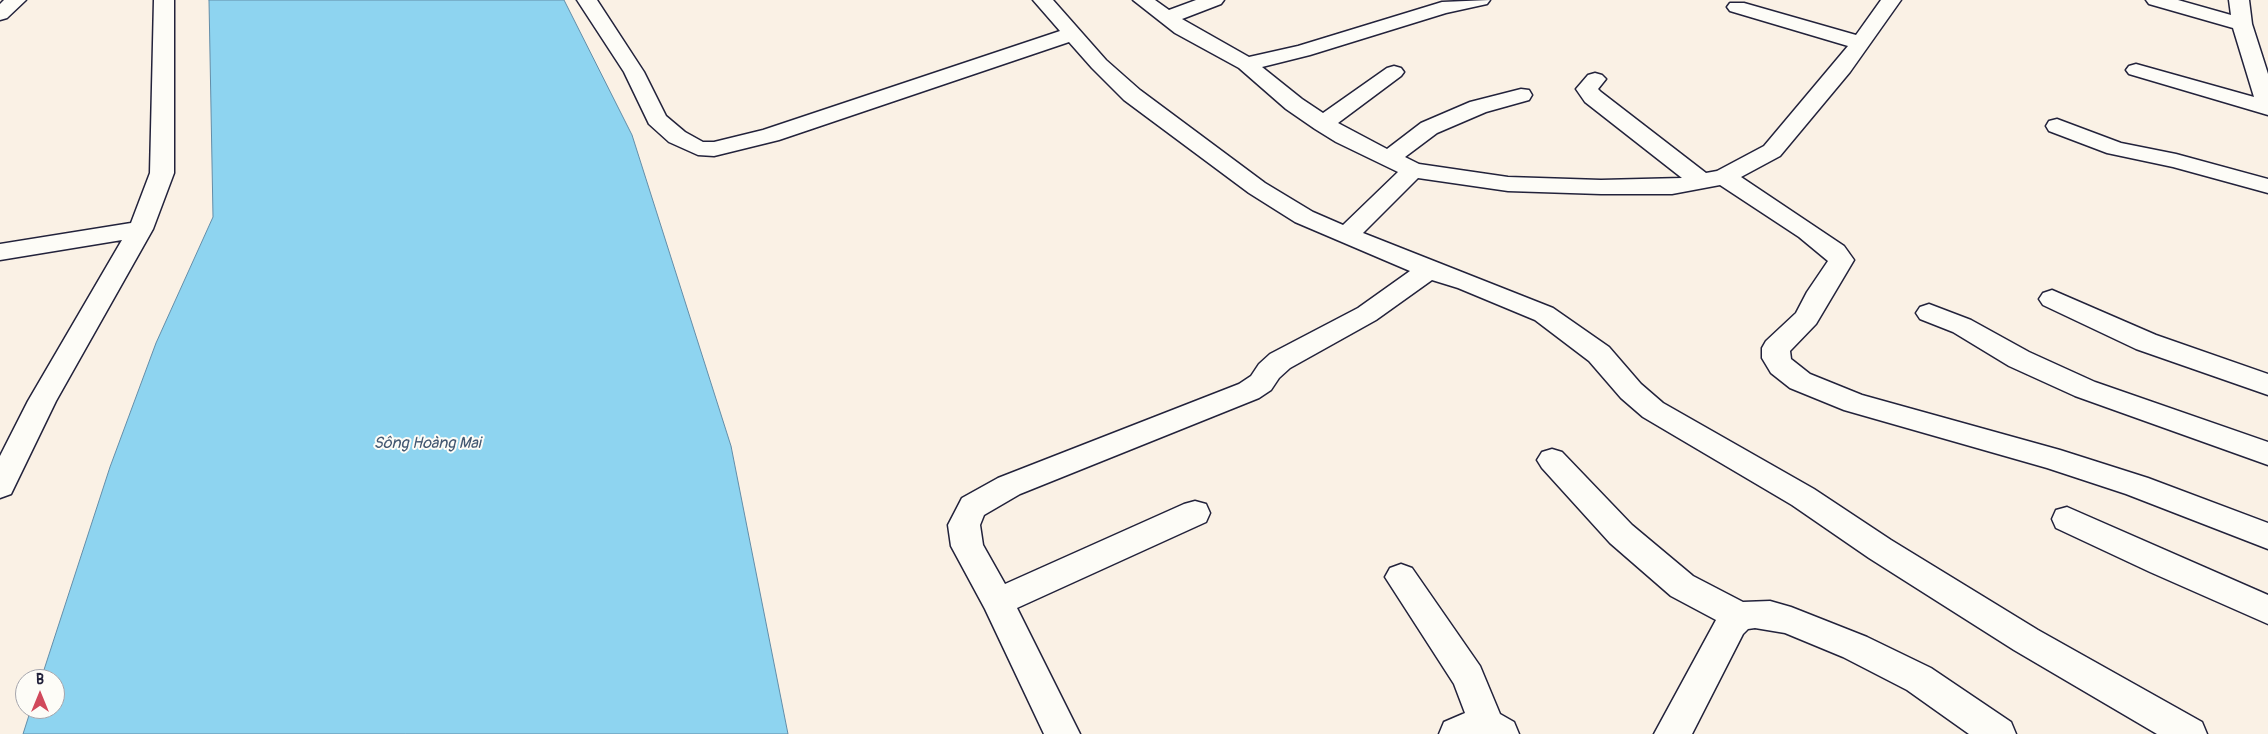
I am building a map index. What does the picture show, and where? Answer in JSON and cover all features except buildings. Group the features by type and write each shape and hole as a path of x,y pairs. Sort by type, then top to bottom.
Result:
{"street":[{"path":"0,14 16,0"},
{"path":"0,486 42,401 141,229 162,173 164,0"},
{"path":"588,0 634,72 658,119 677,137 698,148 714,149 771,135 1072,34"},
{"path":"1043,0 1099,64 1132,95 1257,188 1296,212 1347,235 1429,270 1467,282 1544,314 1599,354 1630,391 1653,410 1802,497 1880,549 2026,640 2189,734"},
{"path":"1143,0 1182,29 1246,64 1294,104 1323,124 1344,137 1413,170 1508,184 1655,187 1713,179 1772,151 1843,68 1861,43 1883,2"},
{"path":"1167,18 1214,0"},
{"path":"1246,64 1303,52 1442,8 1480,0"},
{"path":"2156,0 2242,24"},
{"path":"2239,0 2242,24 2268,108"},
{"path":"1737,6 1861,43"},
{"path":"2136,70 2268,108"},
{"path":"1323,124 1394,72"},
{"path":"1595,79 1587,89 1593,97 1713,179 1808,232 1835,252 1841,260 1840,265 1820,292 1807,318 1776,348 1776,358 1781,366 1800,381 1854,403 2050,458 2137,486 2268,536"},
{"path":"1388,159 1430,128 1478,107 1521,95"},
{"path":"2057,126 2115,148 2176,161 2268,186"},
{"path":"1347,235 1413,170"},
{"path":"0,252 141,229"},
{"path":"1062,734 998,602 967,546 964,525 973,507 1009,486 1249,391 1261,383 1269,371 1280,361 1367,314 1429,270"},
{"path":"2052,299 2146,342 2268,384"},
{"path":"1929,313 1962,326 2019,358 2085,389 2268,454"},
{"path":"1552,460 1620,534 1682,586 1740,616 1770,615 1855,647 1919,679 1998,734"},
{"path":"998,602 1195,513"},
{"path":"2067,518 2161,563 2268,610"},
{"path":"1401,577 1468,677 1482,731"},
{"path":"1672,734 1683,718 1731,624 1740,616"}],"water":[{"name":"Sông Hoàng Mai","path":"209,0 564,0 632,135 731,446 788,734 23,734 28,719 65,719 65,669 44,669 110,467 156,343 213,217"}]}
